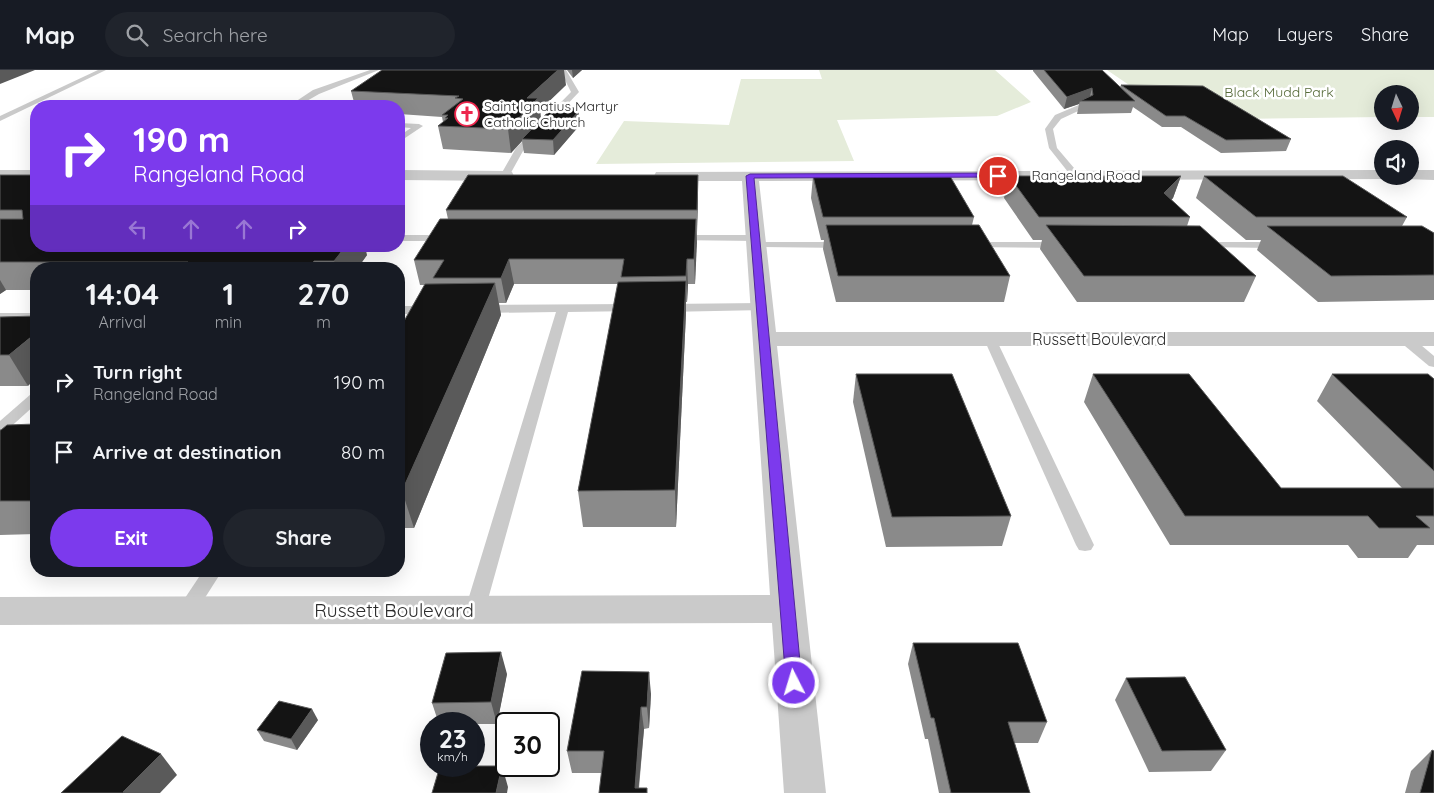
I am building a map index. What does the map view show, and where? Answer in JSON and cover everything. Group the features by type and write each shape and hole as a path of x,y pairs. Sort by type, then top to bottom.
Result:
{"street":[{"path":"0,175 30,175"},
{"name":"Rangeland Road","path":"642,176 1374,175"},
{"path":"1419,175 1434,175"},
{"path":"405,176 524,176"},
{"path":"750,176 804,793"},
{"name":"Russett Boulevard","path":"764,339 1434,338"},
{"name":"Russett Boulevard","path":"0,611 788,609"}],"lane":[{"path":"40,100 104,70"},
{"path":"303,100 316,92 376,70"},
{"path":"505,176 519,150 576,92 564,76"},
{"path":"1075,175 1053,148 1049,129 1058,117 1086,104"},
{"path":"0,119 30,105"},
{"path":"405,125 419,126 405,136"},
{"path":"405,238 458,238"},
{"path":"666,238 856,245"},
{"path":"965,245 1074,245"},
{"path":"1192,245 1290,245"},
{"path":"466,309 762,307"},
{"path":"474,610 563,308"},
{"path":"405,310 447,309"},
{"path":"0,317 30,317"},
{"path":"1404,338 1434,363"},
{"path":"990,339 1086,545"},
{"path":"1,426 30,402"},
{"path":"187,610 209,577"}],"green space":[{"path":"819,70 995,70 1031,102 997,116 837,120 854,161 596,164 624,121 729,125 741,79 822,79"},
{"name":"Black Mudd Park","path":"1107,70 1434,70 1434,117 1419,117 1419,85 1374,85 1374,117 1234,119 1135,89"}],"building":[{"path":"382,70 558,70 527,98 538,98 508,129 438,126 448,118 445,118 448,115 442,115 463,99 455,98 459,96 351,91"},
{"path":"1044,70 1102,70 1135,101 1080,101 1093,95 1092,88 1067,97"},
{"path":"1121,85 1203,86 1291,139 1226,140 1185,116 1166,116"},
{"path":"553,107 578,108 575,112 578,112 553,140 522,139"},
{"path":"0,175 30,175 30,252 341,252 334,261 313,262 0,262 0,219 23,219 22,210 0,210"},
{"path":"468,175 698,175 697,210 446,210"},
{"path":"813,176 950,176 974,217 823,217"},
{"path":"1009,176 1181,176 1164,193 1190,217 1039,217"},
{"path":"1204,176 1343,176 1407,217 1256,217"},
{"path":"440,219 696,219 694,259 687,259 686,276 621,277 624,259 509,259 501,278 433,278 444,260 414,260"},
{"path":"826,225 979,225 1010,276 838,276"},
{"path":"1046,225 1200,226 1256,276 1084,276"},
{"path":"1267,226 1422,226 1434,233 1434,275 1331,276"},
{"path":"686,281 675,490 578,491 618,282"},
{"path":"495,283 405,484 405,319 425,284"},
{"path":"30,316 30,338 9,355 0,355 0,317"},
{"path":"856,374 952,374 1011,516 892,517"},
{"path":"1093,374 1189,374 1281,488 1434,488 1434,516 1416,516 1430,528 1379,528 1368,516 1185,516"},
{"path":"1332,374 1428,374 1434,379 1434,471"},
{"path":"30,424 30,501 0,501 0,430 7,425"},
{"path":"913,643 1018,643 1047,722 1008,722 1030,793 951,793 934,718 931,718"},
{"path":"501,652 491,702 432,703 446,653"},
{"path":"582,671 649,672 647,707 641,707 635,788 647,788 647,793 599,793 604,751 567,751"},
{"path":"1185,677 1226,750 1162,751 1126,678"},
{"path":"279,701 312,709 291,739 257,730"},
{"path":"122,736 161,754 123,792 125,793 61,793"},
{"path":"1432,750 1434,751 1434,793 1420,793"},
{"path":"485,766 495,766 495,777 500,777 496,793 432,793 437,777 485,777"}],"place":[{"name":"Saint Ignatius Martyr Catholic Church","path":"467,114"}],"route":[{"path":"794,683 750,176 998,176"}]}
